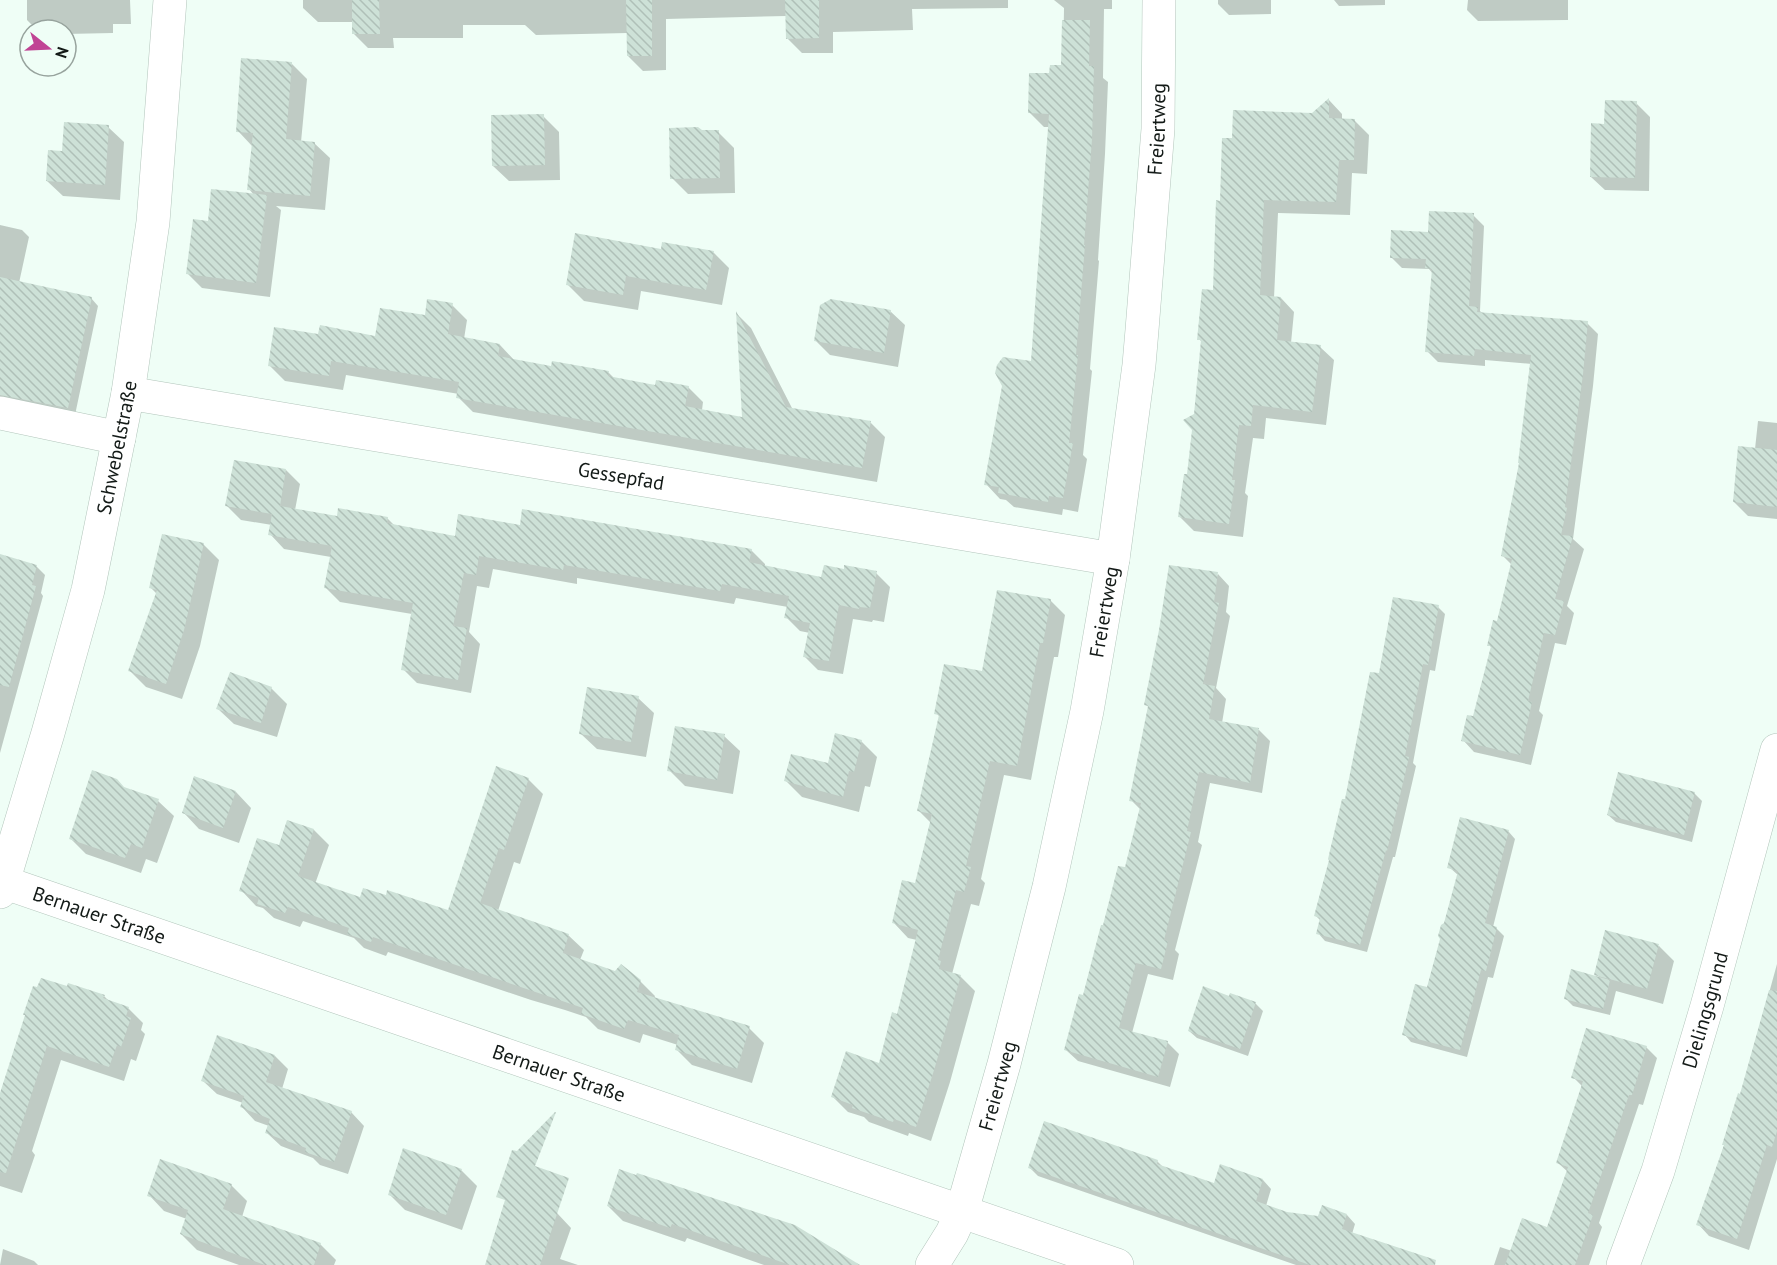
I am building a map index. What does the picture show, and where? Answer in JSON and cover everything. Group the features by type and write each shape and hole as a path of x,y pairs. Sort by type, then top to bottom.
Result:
{"street":[{"name":"Schwebelstraße","path":"1,885 48,733 88,590 120,438 153,222 170,0"},
{"name":"Freiertweg","path":"932,1265 952,1233 962,1211 1004,1064 1049,887 1086,711 1113,559 1143,330 1158,129 1159,0"},
{"name":"Gessepfad","path":"128,393 1113,559"},
{"path":"0,413 120,438"},
{"name":"Dielingsgrund","path":"1623,1265 1658,1171 1710,995 1777,750"},
{"name":"Bernauer Straße","path":"1,885 1117,1265"}],"building":[{"path":"352,0 379,0 380,34 352,34"},
{"path":"626,0 652,0 652,56 627,56"},
{"path":"785,0 819,0 819,38 786,39"},
{"path":"1062,20 1090,20 1089,66 1094,66 1092,139 1076,355 1078,355 1069,443 1073,443 1063,498 1049,496 1048,502 998,493 999,487 984,485 1002,386 995,373 997,365 1003,357 1031,361 1049,114 1028,113 1029,73 1049,73 1050,65 1061,65"},
{"path":"241,58 292,62 286,139 315,142 310,196 247,190 253,133 236,132"},
{"path":"1329,98 1329,118 1355,119 1354,160 1339,160 1336,202 1264,200 1260,295 1281,297 1277,340 1321,345 1312,412 1253,405 1251,426 1239,425 1229,524 1178,517 1184,474 1187,474 1192,430 1183,420 1194,414 1201,340 1197,340 1202,289 1213,290 1216,200 1220,201 1222,138 1232,138 1233,110 1312,113"},
{"path":"1605,100 1637,101 1635,178 1590,177 1591,123 1604,124"},
{"path":"544,114 545,165 492,166 491,115"},
{"path":"64,122 109,125 105,185 46,181 48,150 62,151"},
{"path":"698,127 702,130 719,130 720,178 670,179 669,128"},
{"path":"211,189 267,195 256,283 186,274 193,219 208,221"},
{"path":"1429,211 1474,213 1469,306 1478,307 1477,312 1588,321 1565,507 1567,508 1561,535 1573,536 1555,599 1564,601 1555,635 1544,633 1528,701 1532,702 1520,755 1461,741 1467,715 1473,716 1491,646 1487,646 1493,620 1497,621 1512,559 1501,556 1519,463 1531,355 1475,349 1474,356 1425,352 1432,269 1425,268 1426,259 1390,258 1391,230 1428,232"},
{"path":"575,233 661,249 662,242 714,251 706,290 626,276 623,295 566,285"},
{"path":"0,277 92,297 68,408 0,395"},
{"path":"427,299 453,303 448,334 500,344 498,356 551,366 552,361 609,371 608,376 655,385 656,380 689,386 685,406 742,417 736,311 786,407 871,421 862,468 456,398 459,382 331,361 329,376 268,366 274,327 318,334 320,325 375,336 380,308 425,315"},
{"path":"831,299 891,310 884,353 814,341 820,305"},
{"path":"1738,446 1777,450 1777,507 1733,502"},
{"path":"234,460 286,469 280,506 337,516 338,508 388,517 387,523 455,536 458,514 520,525 522,509 752,549 749,562 821,577 824,565 844,569 844,565 877,571 870,608 859,607 859,609 839,605 829,661 803,657 810,623 784,618 789,596 722,584 720,591 564,565 563,570 479,556 476,575 464,573 453,626 467,628 458,680 401,670 413,603 324,588 332,546 268,535 272,514 225,506"},
{"path":"162,534 204,543 184,630 166,684 128,671 157,590 149,588"},
{"path":"0,554 37,565 32,585 36,586 9,687 0,685"},
{"path":"1169,565 1218,572 1214,602 1219,603 1203,684 1215,686 1209,719 1259,728 1250,783 1199,772 1187,831 1191,832 1164,940 1168,941 1161,969 1136,963 1119,1028 1168,1041 1158,1077 1064,1050 1079,994 1083,995 1118,866 1125,867 1141,803 1129,801 1148,706 1144,705"},
{"path":"997,590 1051,599 1043,643 1040,643 1017,766 990,761 966,866 971,867 964,892 956,890 938,960 941,961 939,969 961,975 916,1127 852,1108 853,1105 831,1097 846,1051 879,1063 892,1012 897,1014 918,930 892,923 902,880 915,883 932,814 917,811 939,715 934,714 944,664 982,671"},
{"path":"1393,597 1439,605 1428,665 1423,664 1405,756 1409,757 1387,851 1360,945 1316,934 1320,918 1314,916 1342,799 1345,799 1370,672 1379,673"},
{"path":"230,672 272,687 261,723 216,709"},
{"path":"587,687 639,696 631,742 579,734"},
{"path":"675,726 725,734 717,780 667,771"},
{"path":"835,733 862,740 854,772 849,771 843,797 784,781 791,754 828,763"},
{"path":"496,766 529,778 504,850 499,848 480,903 569,934 563,953 615,971 621,964 641,980 637,992 750,1026 737,1069 675,1050 679,1035 628,1020 624,1029 581,1014 583,1008 373,937 371,942 347,934 349,928 288,907 285,913 257,904 259,898 239,891 257,838 279,845 287,820 314,829 298,876 360,897 363,888 386,895 387,890 448,910"},
{"path":"92,770 117,779 124,787 159,799 142,848 131,844 125,858 69,839"},
{"path":"1618,772 1695,792 1684,835 1607,815"},
{"path":"194,776 236,791 223,828 182,813"},
{"path":"1460,817 1509,830 1485,923 1497,927 1486,971 1481,970 1460,1050 1402,1035 1415,984 1427,987 1440,939 1438,936 1441,925 1444,923 1458,871 1447,868"},
{"path":"1605,930 1659,944 1647,989 1594,975"},
{"path":"1571,969 1610,980 1603,1009 1564,999"},
{"path":"41,978 67,986 68,983 105,995 103,998 129,1007 126,1016 131,1018 121,1047 117,1045 109,1067 47,1046 6,1173 0,1172 0,1093 33,986 37,987"},
{"path":"1203,986 1229,996 1230,993 1256,1002 1240,1049 1188,1031"},
{"path":"1769,990 1777,991 1777,1131 1772,1147 1767,1145 1737,1239 1696,1225 1724,1145 1722,1145 1738,1093 1740,1094"},
{"path":"1586,1028 1647,1046 1632,1095 1629,1095 1588,1213 1593,1215 1575,1265 1505,1265 1522,1218 1547,1227 1568,1167 1556,1163 1583,1081 1571,1078"},
{"path":"217,1035 275,1055 266,1082 352,1111 334,1162 305,1152 306,1148 265,1133 270,1119 240,1107 244,1096 201,1081"},
{"path":"555,1112 535,1166 569,1178 540,1265 485,1265 505,1200 496,1197 512,1150 517,1151"},
{"path":"1044,1121 1158,1160 1157,1164 1214,1183 1220,1164 1263,1179 1256,1201 1287,1212 1318,1216 1322,1205 1347,1214 1342,1229 1436,1260 1435,1265 1310,1265 1028,1168"},
{"path":"403,1148 462,1169 446,1215 388,1195"},
{"path":"160,1159 232,1184 223,1209 321,1243 314,1265 265,1265 180,1234 188,1210 147,1196"},
{"path":"619,1169 795,1225 860,1265 790,1265 672,1224 670,1228 607,1206"}]}
